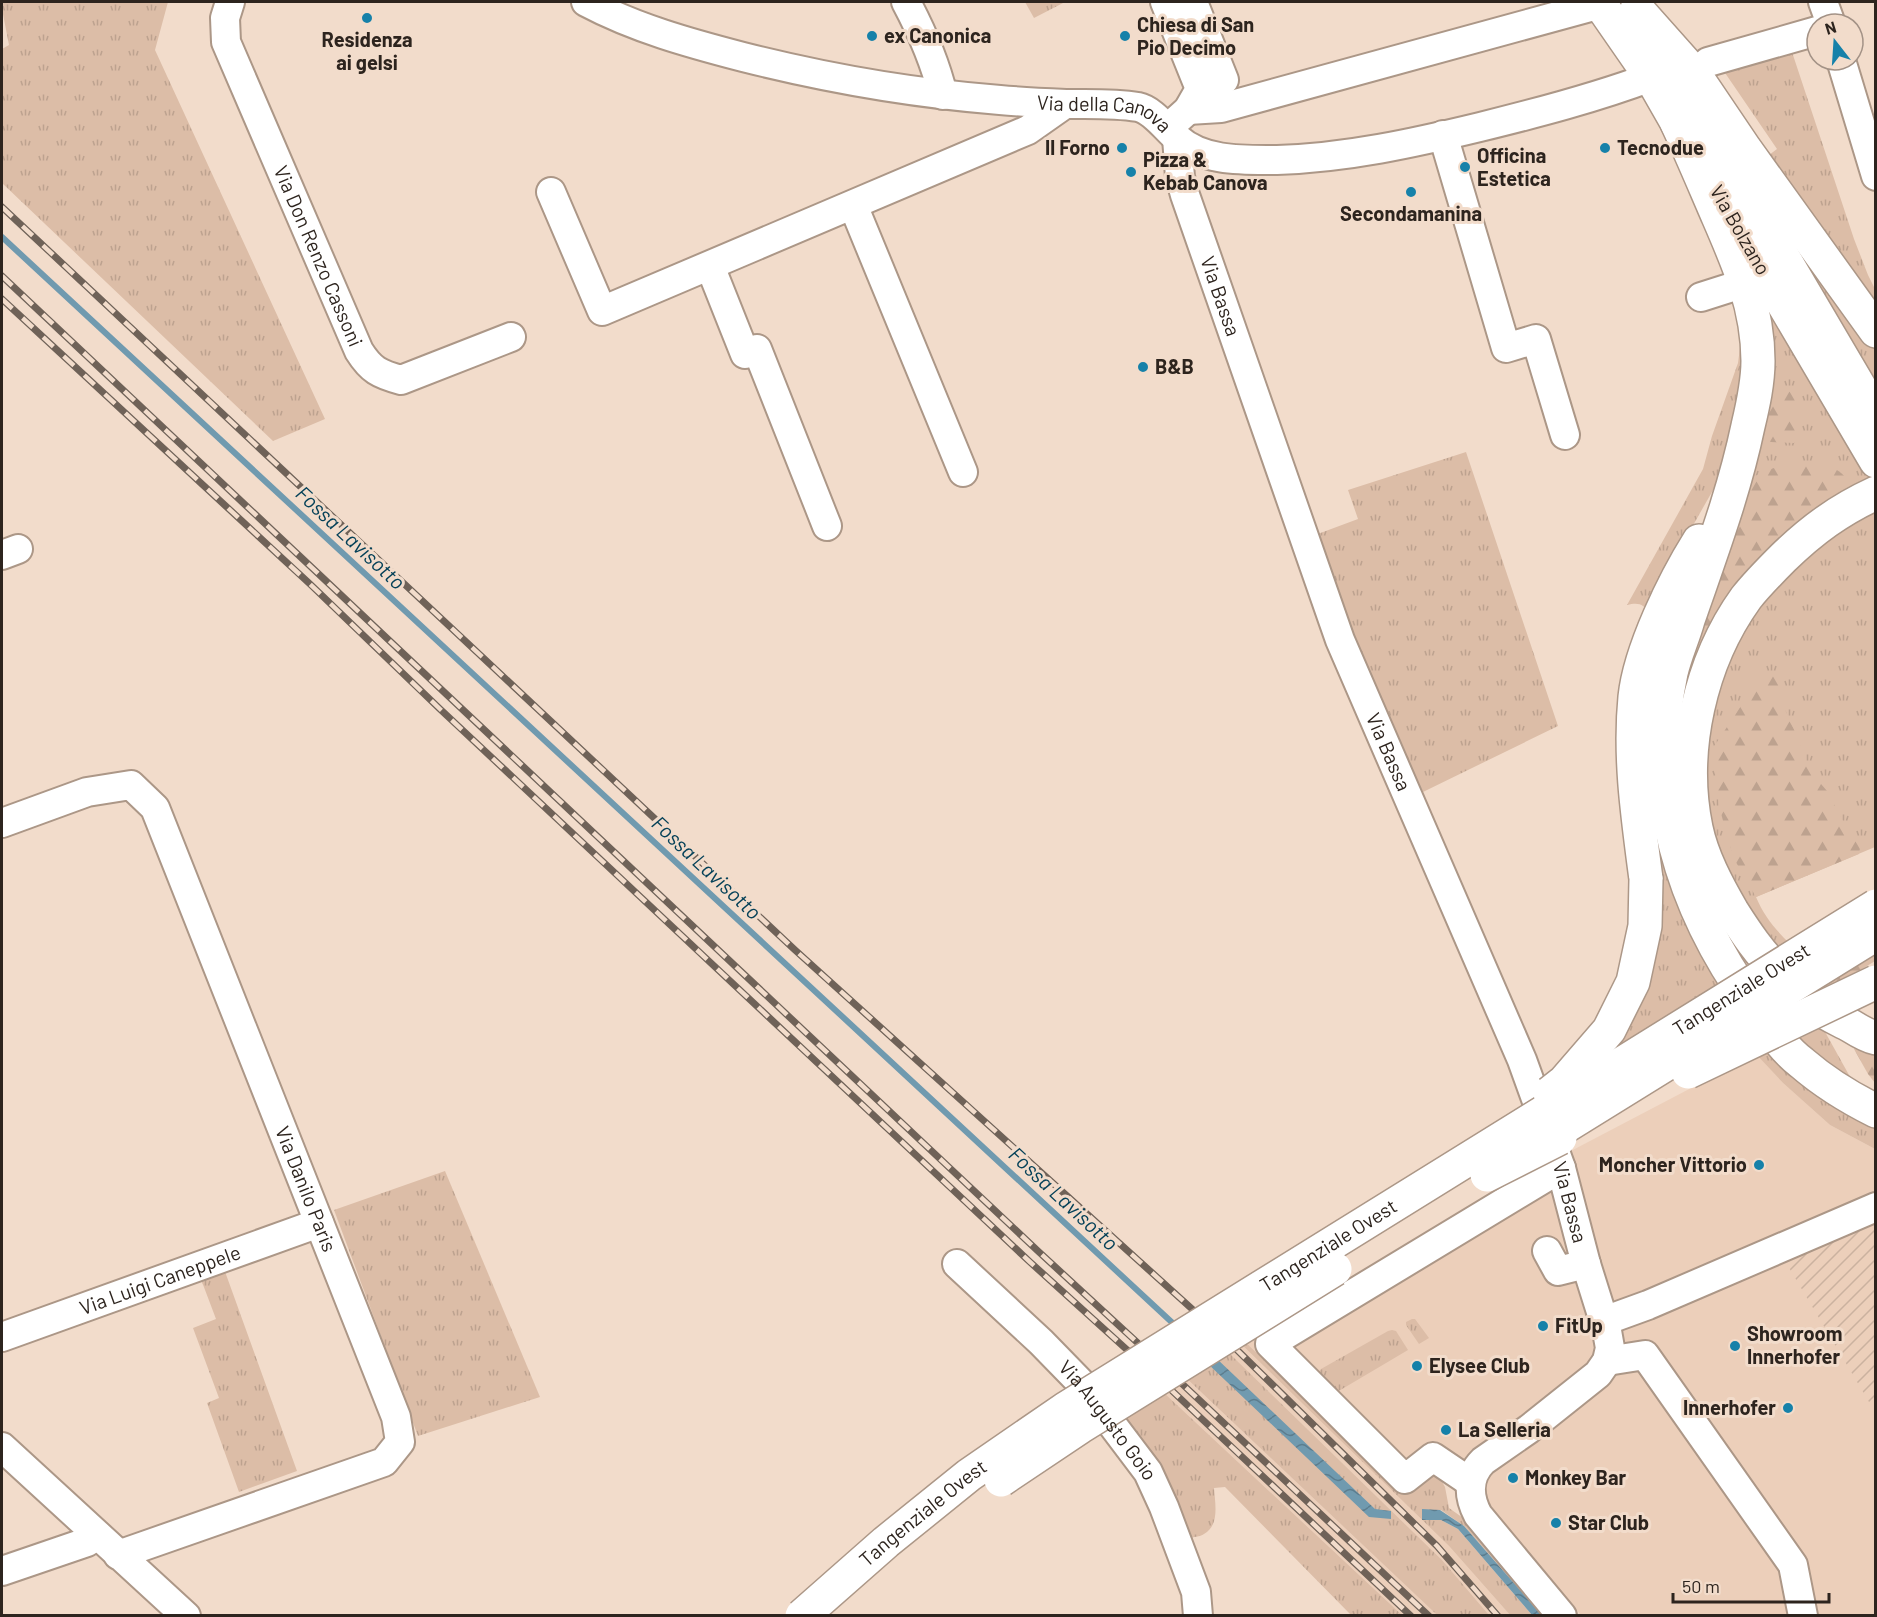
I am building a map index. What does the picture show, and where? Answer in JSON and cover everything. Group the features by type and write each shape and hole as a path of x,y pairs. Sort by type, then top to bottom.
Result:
{"main road":[{"name":"Via Bolzano","path":"1600,3 1640,81 1677,123 1875,461"},
{"name":"Via Bolzano","path":"1635,5 1875,415"},
{"path":"1635,5 1693,72 1875,331"},
{"path":"1677,123 1736,258 1752,306 1758,363 1756,390 1732,492 1671,672 1662,738 1670,827 1698,912 1728,971 1773,1032 1800,1062 1851,1098 1875,1111"},
{"path":"1473,1170 1564,1082 1610,1030 1634,982 1645,926 1646,879 1633,771 1635,695 1646,648 1675,584 1698,542 1732,492"},
{"path":"1874,494 1837,513 1817,527 1772,569 1747,598 1726,630 1700,699 1695,722 1690,780 1696,829 1704,854 1718,887 1753,943 1817,1008 1875,1038"},
{"name":"Tangenziale Ovest","path":"834,1616 898,1559 962,1509 1052,1445 1875,906"},
{"name":"Tangenziale Ovest","path":"802,1616 886,1542 969,1475 1065,1409 1875,934"},
{"path":"1728,971 1791,983"},
{"path":"1473,1170 1686,1073 1875,982"}],"street":[{"name":"Via Don Renzo Cassoni","path":"230,2 225,18 226,42 359,351 369,366 383,375 401,380 512,337"},
{"name":"Via della Canova","path":"586,2 610,15 683,42 878,87 943,96 1065,104 1115,104 1143,108 1189,147 1224,158 1277,160 1344,154 1527,116 1640,81"},
{"path":"906,2 924,36 938,72 943,96"},
{"path":"1166,2 1194,99"},
{"path":"1172,134 1194,99 1224,80 1193,2"},
{"path":"1194,99 1221,108 1600,3"},
{"path":"1708,62 1805,34"},
{"path":"1845,72 1875,176"},
{"path":"551,192 602,311 1028,130 1065,104"},
{"name":"Via Bassa","path":"1172,134 1185,195 1340,640 1522,1060 1561,1168 1586,1264 1604,1321 1610,1348 1607,1361"},
{"path":"1443,135 1506,348 1536,339 1564,435"},
{"path":"853,205 963,472"},
{"path":"710,266 745,354 758,349 827,526"},
{"path":"1701,297 1744,283"},
{"name":"Via Danilo Paris","path":"2,824 87,792 131,785 155,808 396,1417 399,1442 384,1462 118,1555"},
{"path":"1470,1482 1433,1457 1405,1479 1270,1344 1561,1168"},
{"path":"1604,1321 1648,1305 1875,1207"},
{"name":"Via Luigi Caneppele","path":"2,1337 319,1223"},
{"path":"1547,1251 1558,1271 1586,1264"},
{"name":"Via Augusto Goio","path":"957,1264 1041,1342 1080,1382 1148,1472 1164,1507 1196,1592 1198,1616"},
{"path":"1562,1616 1478,1515 1472,1502 1470,1482 1477,1467 1483,1461 1529,1429 1598,1374 1607,1361 1646,1355 1793,1565 1803,1616"},
{"path":"2,1447 186,1616"},
{"path":"2,1572 87,1542 97,1535"}],"shaded area":[{"path":"1756,1054 1783,1083 1830,1125 1875,1149 1875,1615 1581,1615 1491,1516 1442,1479 1405,1493 1242,1339 1569,1152"},
{"path":"1875,1221 1875,1412 1785,1261"},
{"path":"1239,1342 1449,1546 1510,1615 1489,1615 1442,1560 1226,1350"},
{"path":"1184,1376 1437,1615 1402,1615 1161,1390"}],"green space":[{"path":"2,2 168,2 155,50 325,419 273,441 2,183 2,49 9,45"},
{"path":"1025,2 1065,2 1034,18"},
{"path":"1791,49 1854,239 1875,289 1875,313 1765,158 1777,149 1721,67"},
{"path":"1748,170 1875,348 1875,391"},
{"path":"1767,301 1873,482 1811,516 1788,533 1767,554 1735,594 1717,622 1695,678 1689,705 1683,760 1687,816 1693,843 1707,883 1727,918 1758,963 1753,966 1734,958 1707,905 1679,819 1674,786 1678,701 1690,644 1706,594 1750,479 1762,437 1770,381 1764,306"},
{"path":"1741,340 1748,368 1721,476 1683,543 1651,614 1640,605 1627,605 1703,469 1712,436 1738,363"},
{"path":"1781,386 1793,395 1798,408 1799,438 1794,443 1771,442 1764,439 1764,417 1767,403"},
{"path":"1466,452 1558,726 1423,792 1350,635 1315,535 1358,519 1348,490"},
{"path":"1795,461 1813,462 1836,469 1853,488 1716,627 1704,636 1694,631 1750,479 1765,471"},
{"path":"1875,505 1875,847 1756,897 1770,922 1789,943 1776,952 1740,903 1711,829 1704,760 1719,669 1774,578"},
{"path":"1670,648 1726,983 1602,1058 1653,840"},
{"path":"1757,672 1770,672 1782,687 1783,705 1810,771 1827,791 1846,827 1855,833 1861,842 1859,854 1756,897 1733,857 1719,806 1713,748 1741,706 1747,689 1747,678"},
{"path":"1875,946 1875,961 1822,994 1812,986"},
{"path":"1819,1021 1854,1084 1792,1034"},
{"path":"1772,1043 1875,1122 1875,1149 1830,1125 1783,1083 1754,1052"},
{"path":"1859,1044 1875,1046 1875,1083 1854,1049"},
{"path":"445,1171 540,1397 418,1436 334,1210"},
{"path":"223,1266 297,1471 239,1492 207,1403 219,1398 193,1328 216,1319 199,1274"},
{"path":"1415,1319 1429,1338 1419,1344 1406,1325 1406,1322"},
{"path":"1392,1330 1396,1331 1408,1350 1332,1395 1318,1373 1321,1369"},
{"path":"1242,1339 1405,1493 1435,1469 1445,1487 1449,1508 1466,1520 1551,1615 1542,1615 1464,1526 1441,1510 1422,1510 1423,1520 1441,1520 1458,1529 1532,1615 1510,1615 1449,1546 1239,1342"},
{"path":"1226,1350 1442,1560 1489,1615 1437,1615 1184,1376"},
{"path":"1161,1390 1402,1615 1351,1615 1225,1487 1214,1488 1215,1513 1209,1530 1201,1536 1189,1538 1115,1417"}],"water":[{"path":"1215,1357 1375,1509 1391,1511 1391,1519 1369,1517 1206,1362"},
{"path":"1422,1509 1440,1510 1464,1526 1542,1615 1532,1615 1458,1529 1441,1520 1422,1520"}],"waterway":[{"name":"Fossa Lavisotto","path":"2,237 1178,1328"}],"railway":[{"path":"2,207 795,950 1233,1346 1437,1546 1498,1616"},
{"path":"2,276 1429,1616"},
{"path":"2,299 310,584 441,710 1411,1616"}],"place":[{"name":"Residenza ai gelsi","path":"367,18"},
{"name":"ex Canonica","path":"872,36"},
{"name":"Chiesa di San Pio Decimo","path":"1125,36"},
{"name":"Il Forno","path":"1122,148"},
{"name":"Tecnodue","path":"1605,148"},
{"name":"Officina Estetica","path":"1465,167"},
{"name":"Pizza & Kebab Canova","path":"1131,172"},
{"name":"Secondamanina","path":"1411,192"},
{"name":"B&B","path":"1143,367"},
{"name":"Moncher Vittorio","path":"1759,1165"},
{"name":"FitUp","path":"1543,1326"},
{"name":"Showroom Innerhofer","path":"1735,1346"},
{"name":"Elysee Club","path":"1417,1366"},
{"name":"Innerhofer","path":"1788,1408"},
{"name":"La Selleria","path":"1446,1430"},
{"name":"Monkey Bar","path":"1513,1478"},
{"name":"Star Club","path":"1556,1523"}]}
